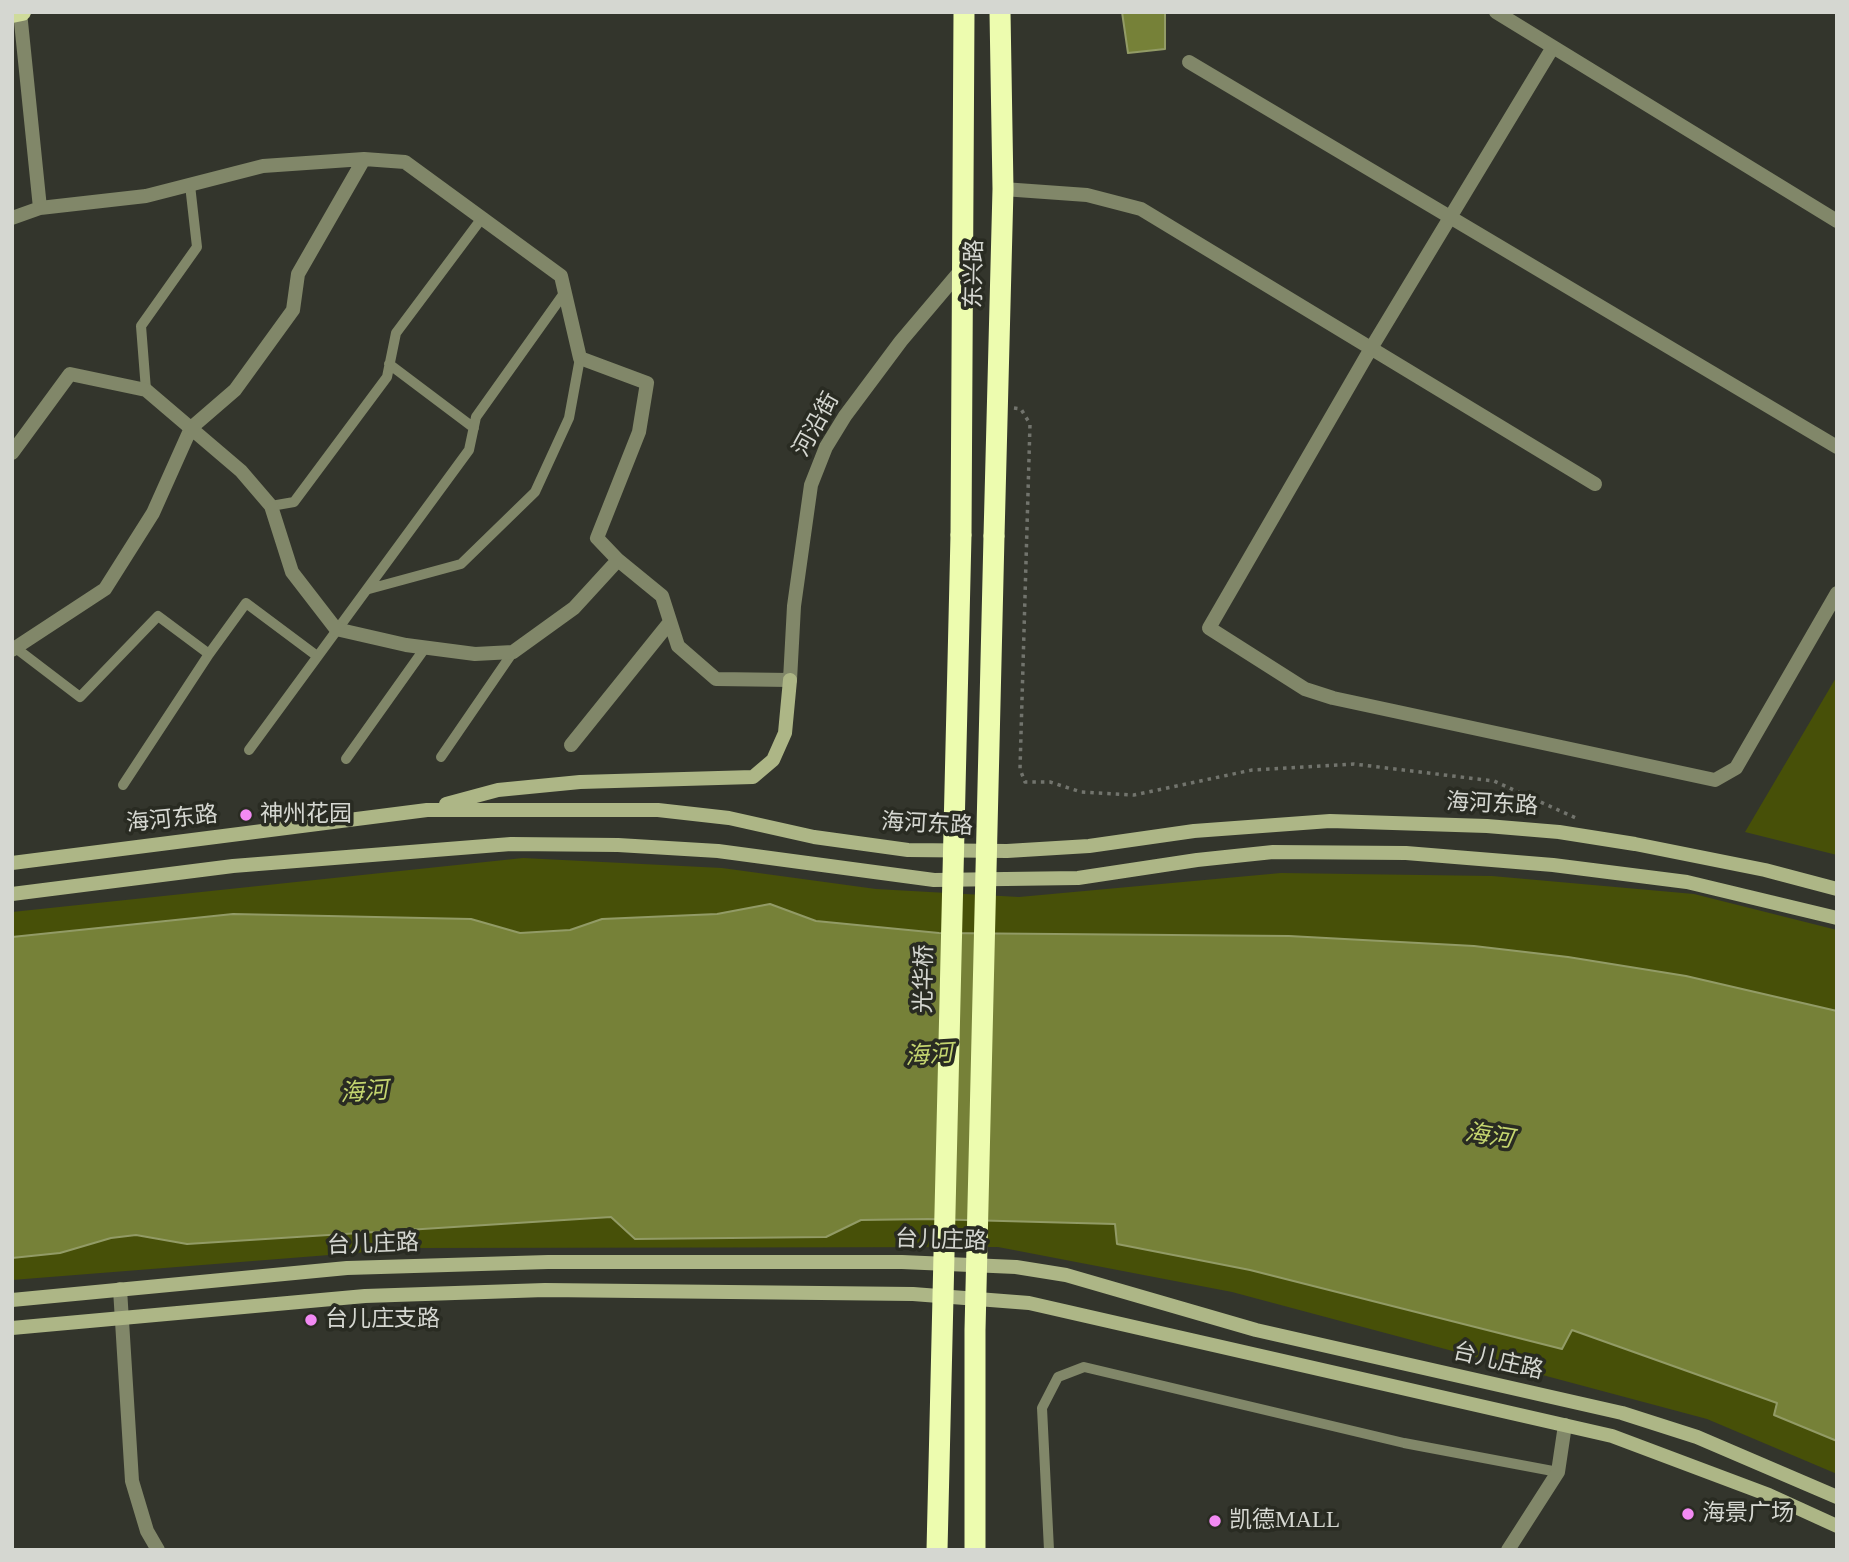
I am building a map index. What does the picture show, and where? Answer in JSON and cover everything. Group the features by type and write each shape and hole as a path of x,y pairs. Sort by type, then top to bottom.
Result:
{"highway":[{"name":"东兴路","path":"961,535 964,12"},
{"name":"东兴路","path":"975,1550 975,1330 1003,189 1000,12"},
{"name":"光华桥","path":"936,1550 961,535"}],"main road":[{"path":"12,14 21,12"},
{"path":"427,810 498,789 580,782 752,778 773,760 785,733 790,680"},
{"name":"海河东路","path":"12,863 427,810 658,810 729,818 814,837 908,850 1007,851 1089,846 1194,831 1330,821 1487,826 1559,832 1635,844 1765,870 1837,889"},
{"path":"12,894 233,866 511,844 618,845 718,851 934,880 1078,878 1197,860 1273,852 1406,853 1553,865 1687,882 1837,918"},
{"name":"台儿庄路","path":"12,1300 348,1268 548,1262 902,1262 1016,1267 1066,1275 1256,1330 1622,1413 1697,1437 1837,1497"},
{"name":"台儿庄路","path":"12,1328 365,1296 545,1290 913,1294 1029,1303 1565,1425 1657,1451 1837,1526"}],"street":[{"path":"21,12 40,208"},
{"path":"1496,12 1837,221"},
{"path":"1553,47 1370,350 1209,628 1305,689 1333,698 1715,780 1737,768 1837,593"},
{"path":"1189,62 1837,447"},
{"path":"12,218 40,208 146,196 263,166 365,159 405,162 561,276 580,358 647,383 639,432 597,538 618,560 662,596 678,646 716,679 790,680"},
{"path":"14,650 105,589 153,513 191,428 235,390 293,310 298,274 365,159"},
{"path":"1003,189 1087,195 1141,209 1595,484"},
{"name":"河沿街","path":"790,680 794,606 811,485 826,447 845,416 901,341 962,269"},
{"path":"12,453 70,374 146,390 241,471 271,506 292,572 336,629 425,648 475,654 513,652 574,608 618,560"},
{"path":"572,745 670,622"},
{"path":"120,1289 132,1481 147,1531 158,1550"},
{"path":"1508,1550 1558,1472 1565,1425"},
{"path":"144,1550 147,1531"}],"lane":[{"path":"146,390 141,326 197,247 190,185"},
{"path":"271,506 294,502 387,377 396,333 482,218"},
{"path":"250,750 469,450 476,417 565,292"},
{"path":"369,589 461,564 535,492 569,418 580,358"},
{"path":"389,364 474,428"},
{"path":"123,785 246,603 317,656"},
{"path":"14,650 80,697 158,616 209,654"},
{"path":"346,758 425,648"},
{"path":"441,757 513,652"},
{"path":"1049,1550 1042,1408 1058,1377 1084,1367 1404,1443 1558,1472"}],"path":[{"path":"999,407 1021,409 1030,424 1020,755 1020,769 1025,782 1050,782 1081,792 1134,795 1252,769 1354,764 1494,781 1588,823"}],"shaded area":[{"path":"1837,676 1837,855 1745,832"},
{"path":"523,858 722,868 876,889 1019,897 1281,873 1492,876 1694,894 1837,930 1837,1474 1707,1419 1232,1292 998,1247 418,1248 12,1280 12,912"}],"water":[{"path":"1122,12 1165,12 1165,49 1128,53"},
{"name":"海河","path":"770,904 816,921 939,933 1289,936 1474,946 1568,957 1686,976 1837,1011 1837,1441 1774,1415 1777,1403 1572,1330 1562,1349 1250,1270 1117,1244 1115,1224 861,1220 826,1237 635,1239 611,1217 187,1244 136,1235 111,1238 60,1253 12,1258 12,937 233,914 471,919 520,933 570,930 602,919 717,914"}],"place":[{"name":"神州花园","path":"246,815"},
{"name":"台儿庄支路","path":"311,1320"},
{"name":"海景广场","path":"1688,1514"},
{"name":"凯德MALL","path":"1215,1521"}]}
